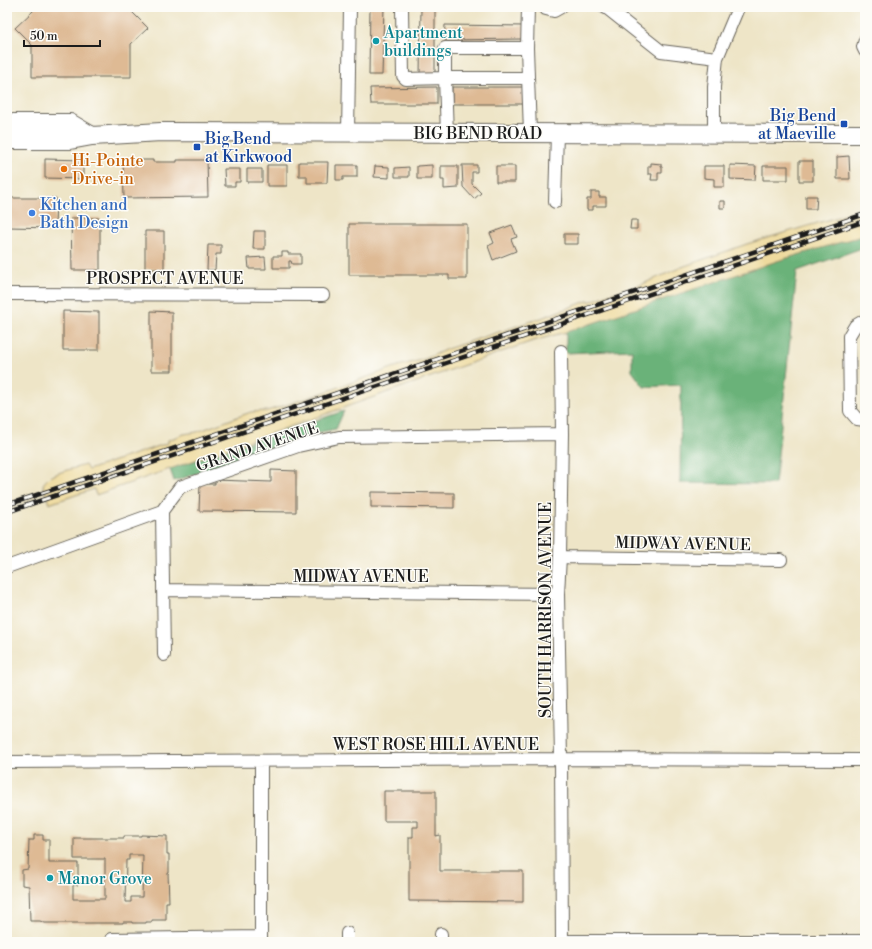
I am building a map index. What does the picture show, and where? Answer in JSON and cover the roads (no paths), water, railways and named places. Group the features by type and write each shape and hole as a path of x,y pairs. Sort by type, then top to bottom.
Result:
{"main road":[{"path":"7,114 27,123"},
{"path":"7,123 70,123 92,136"},
{"name":"BIG BEND ROAD","path":"7,140 70,140 92,136 161,132 865,134"}],"street":[{"path":"348,133 350,7"},
{"path":"402,7 403,76 406,79 528,78"},
{"path":"528,7 527,48 530,133"},
{"path":"546,7 554,11 561,7"},
{"path":"604,7 662,51 717,58"},
{"path":"714,133 714,87 717,58 739,7"},
{"path":"865,40 863,47 865,51"},
{"path":"447,134 445,48 527,48"},
{"path":"555,202 557,133"},
{"name":"PROSPECT AVENUE","path":"7,294 323,295"},
{"path":"861,420 850,411 849,336 855,326 865,320"},
{"name":"SOUTH HARRISON AVENUE","path":"562,351 560,557 558,594 562,942"},
{"name":"GRAND AVENUE","path":"162,511 180,487 298,446 339,437 562,434"},
{"path":"7,567 162,511 164,655"},
{"name":"MIDWAY AVENUE","path":"560,557 781,560"},
{"name":"MIDWAY AVENUE","path":"163,590 558,594"},
{"name":"WEST ROSE HILL AVENUE","path":"7,762 561,759 865,760"},
{"path":"112,939 261,940 262,761"},
{"path":"562,942 865,941"}],"railway":[{"path":"7,505 865,214"},
{"path":"7,512 865,221"}],"place":[{"name":"Apartment buildings","path":"376,41"},
{"name":"Big Bend at Maeville","path":"844,124"},
{"name":"Big Bend at Kirkwood","path":"197,147"},
{"name":"Hi-Pointe Drive-in","path":"64,169"},
{"name":"Kitchen and Bath Design","path":"32,213"},
{"name":"Manor Grove","path":"50,878"}]}
